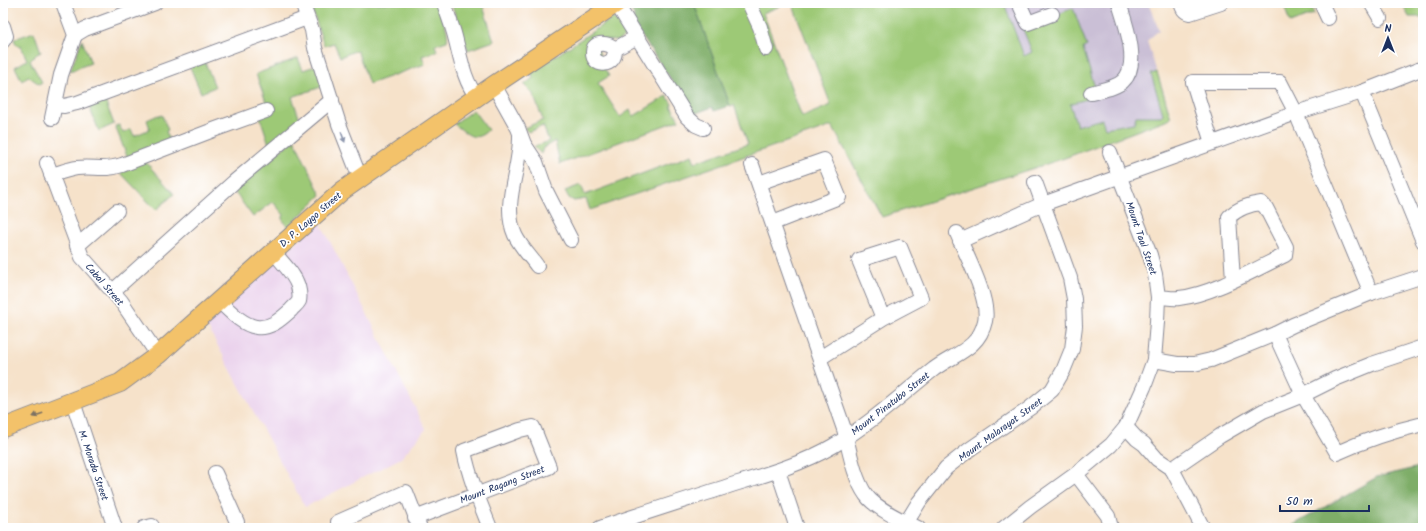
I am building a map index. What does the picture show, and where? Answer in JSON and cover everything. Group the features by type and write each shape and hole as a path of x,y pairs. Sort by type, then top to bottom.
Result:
{"main road":[{"name":"D. P. Laygo Street","path":"3,428 120,383 158,355 332,198 494,85 617,3"}],"street":[{"path":"63,3 75,35"},
{"path":"155,3 85,29 75,35 61,75 54,112 64,106 77,103 307,18"},
{"path":"302,3 312,30 315,48 343,136 360,178"},
{"path":"444,3 472,91 477,97"},
{"path":"617,3 687,117 696,125 703,128"},
{"path":"749,3 760,27 766,49"},
{"path":"1019,3 1028,23 1052,14"},
{"path":"1091,93 1120,84 1125,80 1129,71 1131,58 1130,43 1119,3"},
{"path":"1186,8 1221,3"},
{"path":"1321,3 1328,18"},
{"path":"1371,3 1380,18"},
{"path":"3,26 6,36 3,41"},
{"path":"615,49 637,37"},
{"path":"1043,204 1296,112 1362,92 1423,68"},
{"path":"1212,143 1193,82 1280,82 1296,112 1371,293"},
{"path":"494,85 536,162 546,191 571,240"},
{"path":"1362,92 1423,240"},
{"path":"113,291 234,182 332,100"},
{"name":"Cabal Street","path":"158,355 135,320 113,291 82,258 49,169 87,167 100,169 117,167 266,111"},
{"path":"520,135 519,156 512,191 510,218 516,236 537,266"},
{"name":"Mount Taal Street","path":"1004,528 1030,507 1076,474 1111,445 1126,427 1154,360 1158,297 1155,274 1150,255 1110,152"},
{"path":"759,183 824,160 839,197 773,223"},
{"path":"752,165 820,358 846,437 851,458 866,495 874,503 909,526"},
{"name":"Mount Malarayat Street","path":"909,526 931,485 946,468 970,449 1030,408 1052,390 1063,371 1072,350 1075,326 1074,300 1070,278 1035,182"},
{"path":"1158,297 1178,298 1193,296 1233,280 1285,255 1286,247 1266,208 1261,203 1254,203 1229,217 1233,280"},
{"name":"Mount Pinatubo Street","path":"600,528 778,470 813,456 846,437 876,417 937,367 966,351 978,338 985,322 986,313 983,295 958,237 1043,204"},
{"path":"77,246 117,211"},
{"path":"820,358 883,318 921,298 900,247 859,260 883,318"},
{"path":"219,301 236,317 248,324 258,327 266,327 277,323 298,303 299,297 298,287 294,278 273,251"},
{"path":"1154,360 1177,364 1194,364 1212,360 1371,293 1423,276"},
{"path":"1275,334 1303,395 1337,453 1356,443 1423,424"},
{"path":"1172,469 1242,422 1372,364 1423,347"},
{"name":"M. Morada Street","path":"73,402 115,528"},
{"name":"Mount Ragang Street","path":"340,528 338,522 406,492 418,523 477,494 549,467 533,427 520,430 464,452 477,494"},
{"path":"1126,427 1158,459 1172,469 1203,528"},
{"path":"778,470 797,528"},
{"path":"216,473 237,522 236,528"},
{"path":"1076,474 1108,516 1111,528"},
{"path":"477,494 490,528"}],"shaded area":[{"path":"1004,3 1148,3 1159,30 1147,41 1171,118 1062,159"},
{"path":"320,222 426,429 401,458 305,507 206,324 231,300"}],"green space":[{"path":"329,3 436,3 446,27 448,37 447,41 435,45 437,51 422,56 425,64 369,84 357,50 340,57 334,43 324,46 312,9"},
{"path":"451,3 482,3 494,41 468,50"},
{"path":"638,3 694,3 730,106 714,111 712,107 694,114 633,23 634,15 630,8"},
{"path":"694,3 788,3 763,13 802,117 831,105 792,3 1004,3 1024,56 1032,52 1023,29 1073,8 1087,46 1083,48 1095,88 1090,98 1070,104 1077,126 1102,119 1105,128 1134,123 1136,116 1161,116 1163,114 1151,74 1157,72 1171,118 1062,159 882,217 832,126 590,210 586,199 574,201 569,198 565,191 581,185 585,195 692,155 695,162 748,144 734,105 730,106"},
{"path":"1283,3 1310,3 1314,14 1290,23"},
{"path":"1402,3 1423,3 1423,17 1409,17"},
{"path":"613,18 616,21 621,22 628,32 627,35 617,41 595,39 603,66 609,76 598,83 620,117 630,110 634,116 667,96 679,120 560,164 555,141 543,148 541,154 534,147 549,141 543,126 528,132 524,128 543,120 533,94 524,85 533,78 531,72"},
{"path":"34,32 41,52 30,61 42,82 39,84 28,76 22,81 15,67 27,60 21,46 19,47 14,39"},
{"path":"82,40 91,63 70,71"},
{"path":"298,58 303,70 318,65 324,86 292,97 300,120 269,144 260,117 270,113 256,74"},
{"path":"205,62 215,87 201,93 190,67"},
{"path":"104,98 114,124 99,131 88,104"},
{"path":"473,110 488,130 475,137 467,134 454,124"},
{"path":"158,115 162,115 168,130 166,131 170,142 128,159 115,126 119,125 123,133 131,129 134,136 150,129 147,120"},
{"path":"294,139 321,195 288,227 282,219 284,215 273,202 253,217 233,190"},
{"path":"144,160 174,194 156,210 118,170"},
{"path":"1423,466 1423,528 1288,528 1377,477"}]}
